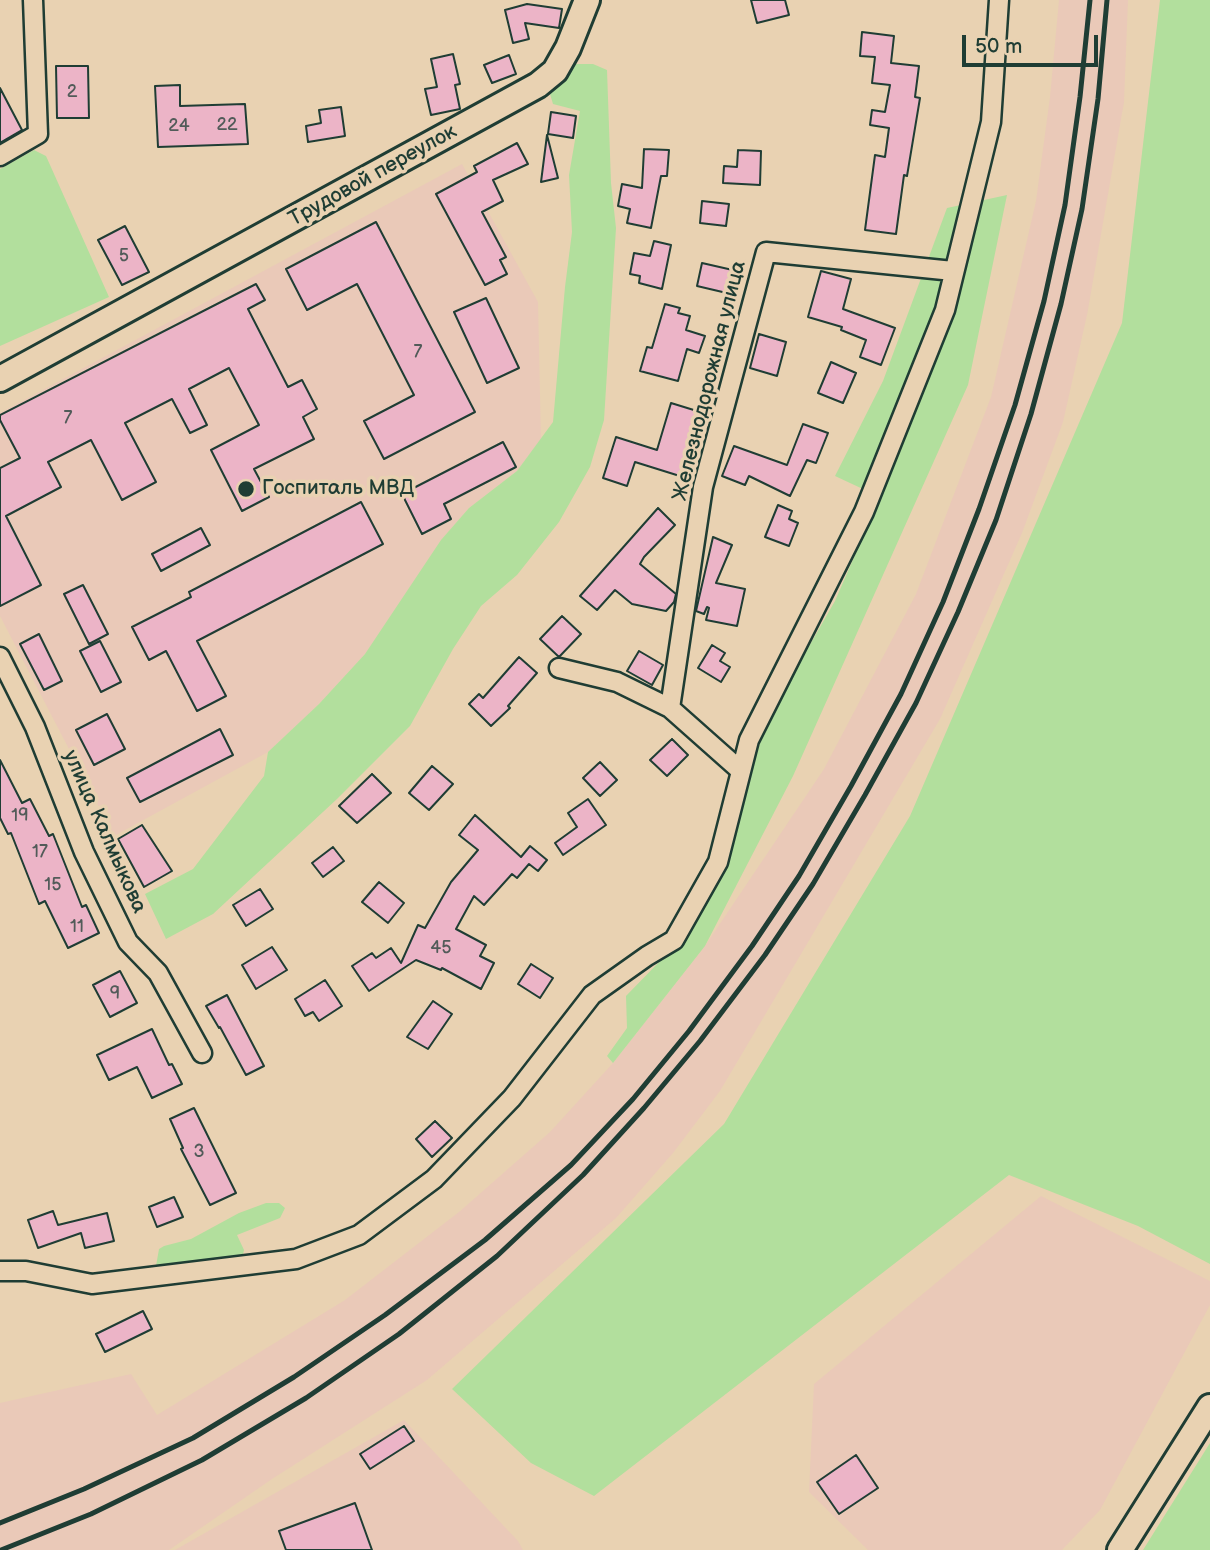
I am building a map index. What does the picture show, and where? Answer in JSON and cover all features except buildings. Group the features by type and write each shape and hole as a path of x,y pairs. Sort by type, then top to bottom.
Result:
{"street":[{"path":"0,156 38,134 33,0"},
{"name":"Трудовой переулок","path":"0,379 538,85 555,71 568,48 587,0"},
{"path":"0,1271 26,1271 92,1284 296,1259 359,1235 434,1179 512,1098 592,995 674,940 718,862 749,740 864,512 945,310 991,122 999,0"},
{"name":"Железнодорожная улица","path":"670,708 703,487 766,252 953,271"},
{"name":"улица Калмыкова","path":"0,657 35,727 84,852 128,942 158,973 201,1053"},
{"path":"559,668 617,682 670,708 741,771"},
{"path":"1120,1550 1210,1408"}],"shaded area":[{"path":"1059,0 1128,0 1124,102 1087,315 1063,422 1022,533 940,719 720,1091 673,1153 616,1218 427,1380 272,1479 169,1550 0,1550 0,1403 131,1374 157,1415 345,1300 459,1212 550,1132 613,1063 705,946 824,769 916,594 991,397 1036,201"},
{"name":"Госпиталь МВД","path":"462,164 538,302 541,440 517,471 469,508 441,540 365,654 319,704 268,752 114,836 0,616 0,413"},
{"path":"1041,1196 1210,1281 1210,1305 1100,1510 1062,1550 868,1550 809,1492 814,1384"},
{"path":"404,1420 518,1541 523,1550 175,1550"}],"green space":[{"path":"1160,0 1210,0 1210,1264 1138,1226 1009,1175 594,1496 531,1463 452,1389 724,1124 910,816 1122,323"},
{"path":"576,64 593,64 607,70 611,183 616,228 604,420 590,467 559,522 517,575 481,606 453,649 410,726 337,799 213,914 166,939 145,894 193,869 264,776 268,752 319,704 365,654 441,540 469,508 517,471 553,422 572,232 569,175 580,111 553,104 550,94"},
{"path":"34,150 46,156 109,297 0,346 0,169"},
{"path":"1007,195 968,385 793,776 705,946 613,1063 607,1056 627,1028 626,996 686,939 725,865 760,743 793,674 835,601 880,497 835,476 883,381 947,208"},
{"path":"266,1203 279,1203 285,1208 280,1218 237,1235 244,1250 241,1263 156,1266 159,1249 164,1246 191,1239 239,1213"},
{"path":"1210,1443 1210,1550 1143,1550"}],"railway":[{"path":"0,1523 84,1489 193,1438 294,1377 385,1315 485,1240 571,1165 633,1099 689,1031 752,946 799,876 901,694 943,602 979,509 1015,405 1044,301 1065,205 1090,0"},
{"path":"1,1550 91,1514 202,1460 306,1398 399,1334 497,1256 583,1175 700,1041 765,955 813,884 916,703 996,520 1031,414 1061,304 1082,209 1098,99 1107,0"}],"place":[{"name":"Госпиталь МВД","path":"246,489"}]}
